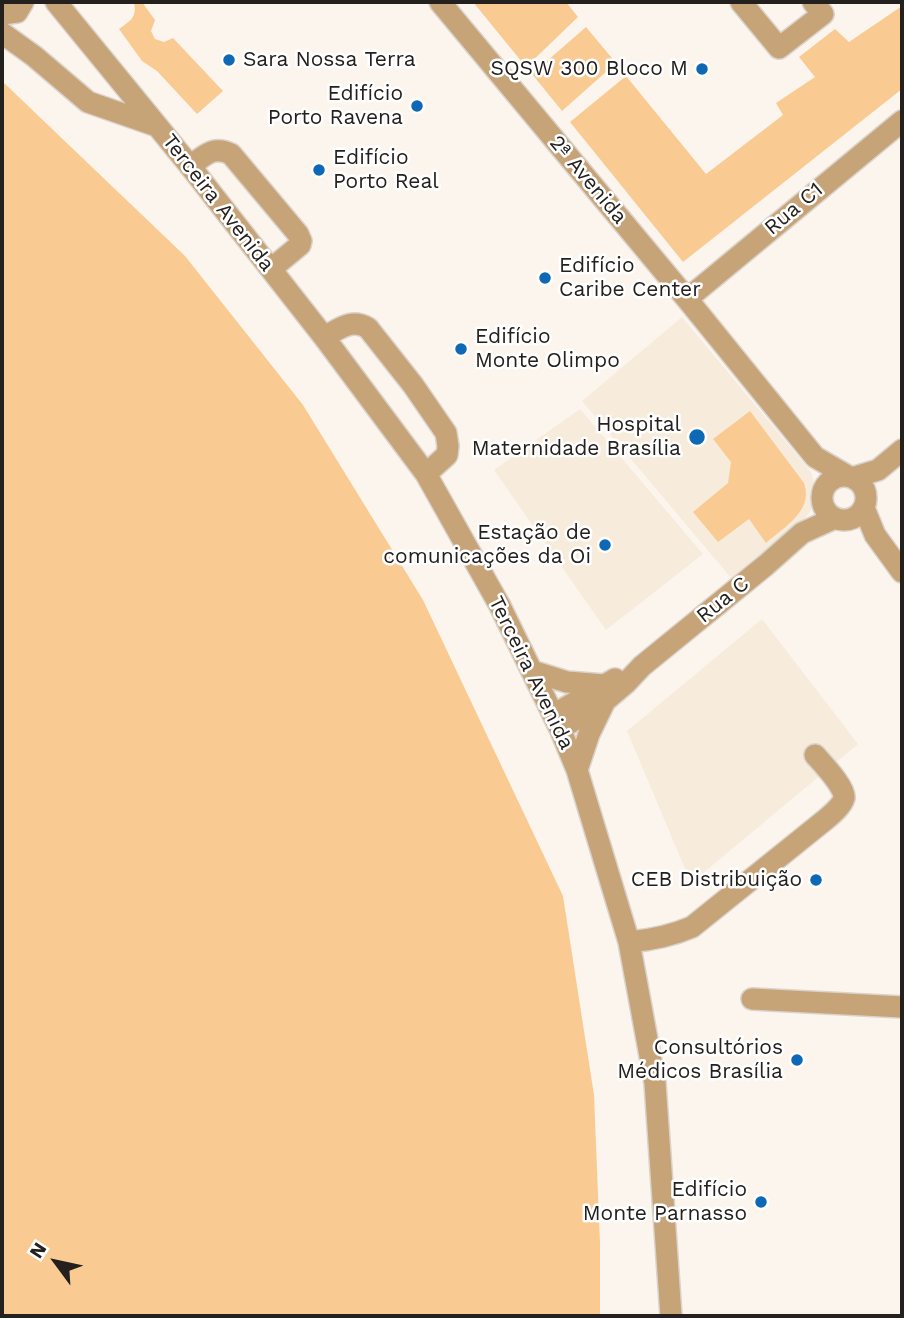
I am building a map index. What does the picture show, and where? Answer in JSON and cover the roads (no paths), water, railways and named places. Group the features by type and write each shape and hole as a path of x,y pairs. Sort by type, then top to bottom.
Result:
{"street":[{"path":"2,15 17,12 23,2"},
{"name":"Terceira Avenida","path":"56,2 271,269 426,474 500,606 556,722 577,770 629,942 655,1083 671,1316"},
{"name":"2ª Avenida","path":"440,2 815,457 850,476"},
{"path":"741,2 779,48 823,14 813,2"},
{"name":"Terceira Avenida","path":"2,33 88,102 157,126"},
{"name":"Rua C1","path":"687,299 902,121"},
{"path":"190,166 216,149 231,154 298,234 300,245 271,269"},
{"path":"324,337 352,323 361,324 368,328 413,385 446,433 448,446 447,455 426,474"},
{"path":"853,511 878,470 902,450"},
{"name":"2ª Avenida","path":"815,457 823,492"},
{"path":"878,470 834,478 823,492 825,510 853,511 875,535 902,572"},
{"path":"850,476 864,486 853,511"},
{"name":"Rua C","path":"802,533 823,492"},
{"name":"Rua C","path":"556,722 605,692 626,683 642,666 802,533 853,511"},
{"path":"532,671 605,692 577,770"},
{"path":"629,942 662,938 692,927 840,806 844,797 843,790 815,755"},
{"path":"752,999 902,1007"}],"place":[{"name":"Sara Nossa Terra","path":"229,60"},
{"name":"SQSW 300 Bloco M","path":"702,69"},
{"name":"Edifício Porto Ravena","path":"417,106"},
{"name":"Edifício Porto Real","path":"319,170"},
{"name":"Edifício Caribe Center","path":"545,278"},
{"name":"Edifício Monte Olimpo","path":"461,349"},
{"name":"Hospital Maternidade Brasília","path":"697,437"},
{"name":"Estação de comunicações da Oi","path":"605,545"},
{"name":"CEB Distribuição","path":"816,880"},
{"name":"Consultórios Médicos Brasília","path":"797,1060"},
{"name":"Edifício Monte Parnasso","path":"761,1202"}]}
